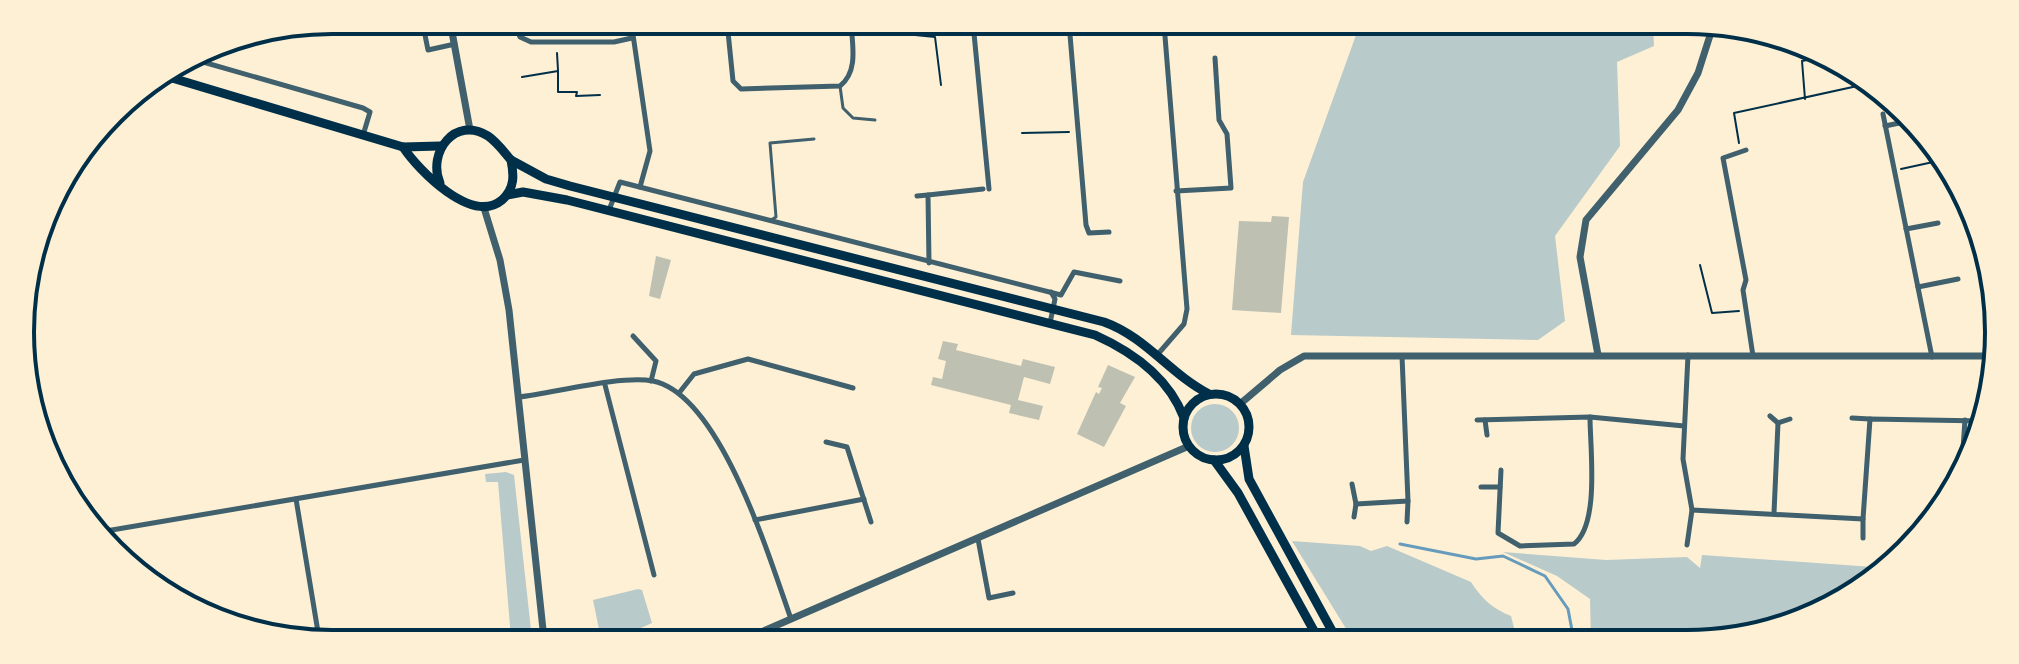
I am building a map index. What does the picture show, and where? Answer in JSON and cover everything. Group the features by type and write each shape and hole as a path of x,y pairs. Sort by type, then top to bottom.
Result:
{"highway":[{"path":"175,79 364,132 403,147 440,146"},
{"path":"440,183 435,161 440,146 453,134 470,130 487,136 511,160 546,179 953,282 1117,327 1158,354 1190,385 1209,394 1228,396 1240,404 1249,420 1244,446 1249,479 1332,630"},
{"path":"403,147 462,204 484,208 507,195 523,192 543,195 1095,335 1120,347 1173,393 1184,418 1189,446 1196,453 1214,460 1225,459 1244,446"},
{"path":"507,195 513,187 511,160"},
{"path":"948,298 953,282"},
{"path":"1184,418 1198,399 1209,394"},
{"path":"1214,460 1238,493 1313,630"}],"street":[{"path":"425,34 428,50 455,44"},
{"path":"453,34 470,130"},
{"path":"519,34 531,42 614,42 632,38"},
{"path":"632,34 650,151 640,187"},
{"path":"728,34 730,70 741,89 840,86 849,79 853,68 852,34"},
{"path":"917,196 986,189 974,34"},
{"path":"1070,34 1086,225 1089,233 1109,232"},
{"path":"1158,354 1184,324 1187,309 1165,34"},
{"path":"1598,355 1580,249 1586,220 1592,208 1656,140 1678,110 1698,73 1710,35"},
{"path":"1176,191 1231,188 1227,134 1219,120 1215,58"},
{"path":"205,63 363,108 370,112 364,132"},
{"path":"1883,114 1932,358"},
{"path":"1885,126 1900,123"},
{"path":"1743,151 1723,158 1746,280 1743,290 1753,356"},
{"path":"609,211 620,182 1061,295 1074,272 1120,281"},
{"path":"928,195 929,263"},
{"path":"484,208 500,260 519,397 543,630"},
{"path":"1906,229 1938,223"},
{"path":"1918,287 1958,279"},
{"path":"1049,324 1055,299 1051,292"},
{"path":"633,336 656,361 651,381"},
{"path":"1687,545 1692,510 1683,459 1688,354"},
{"path":"1402,355 1407,522"},
{"path":"1240,404 1280,370 1304,356 1983,356"},
{"path":"679,393 694,374 748,359 853,388"},
{"path":"519,397 651,381 679,393 722,446 755,520 791,619"},
{"path":"605,385 654,575"},
{"path":"1770,416 1778,423"},
{"path":"1477,420 1590,417 1684,426"},
{"path":"1501,470 1498,533 1520,546 1569,546 1578,541 1587,528 1591,486 1590,417"},
{"path":"1852,418 1971,420"},
{"path":"1778,423 1790,419"},
{"path":"1863,538 1870,419"},
{"path":"1485,420 1487,435"},
{"path":"1963,442 1965,420"},
{"path":"1774,513 1778,423"},
{"path":"826,442 847,447 871,522"},
{"path":"766,630 1189,446"},
{"path":"110,530 526,460"},
{"path":"1352,484 1356,504 1354,517"},
{"path":"1481,487 1500,487"},
{"path":"296,499 318,629"},
{"path":"755,520 864,499"},
{"path":"1356,504 1408,501"},
{"path":"1692,510 1863,519"},
{"path":"978,539 989,598 1013,593"}],"lane":[{"path":"840,86 843,108 853,118 875,120"},
{"path":"771,220 776,217 770,143 814,139"}],"path":[{"path":"907,34 935,37 941,85"},
{"path":"557,53 558,92 577,92 576,96 600,95"},
{"path":"1805,99 1802,61 1808,60"},
{"path":"522,77 558,71"},
{"path":"1743,151 1734,113 1856,87"},
{"path":"1022,133 1078,131"},
{"path":"1894,170 1932,162"},
{"path":"1700,265 1712,313 1740,311"}],"shaded area":[{"path":"1356,34 1653,34 1654,46 1617,62 1620,146 1555,236 1565,321 1538,340 1291,335 1303,182"},
{"path":"1215,404 1232,411 1239,428 1232,445 1215,452 1198,445 1191,428 1198,411"},
{"path":"506,472 514,475 531,630 510,630 498,482 486,482 485,474"},
{"path":"1292,541 1360,546 1371,551 1387,546 1471,582 1488,602 1511,616 1517,630 1347,630"},
{"path":"1503,552 1606,560 1687,557 1700,568 1702,555 1870,567 1836,590 1783,614 1745,624 1687,630 1591,630 1590,599 1557,576"},
{"path":"642,590 652,623 636,630 599,630 593,600"}],"building":[{"path":"1272,216 1289,217 1281,313 1232,310 1239,221 1271,222"},
{"path":"656,256 671,260 660,299 649,296"},
{"path":"943,341 958,344 956,350 1021,366 1023,359 1055,367 1050,384 1024,377 1018,400 1043,406 1039,420 1009,413 1011,405 931,385 933,377 942,379 946,361 938,359"},
{"path":"1108,365 1135,377 1120,403 1126,406 1104,447 1077,434 1096,392 1099,394 1102,388 1098,387"}],"waterway":[{"path":"1400,544 1476,559 1503,556 1545,576 1568,609 1572,630"}]}
